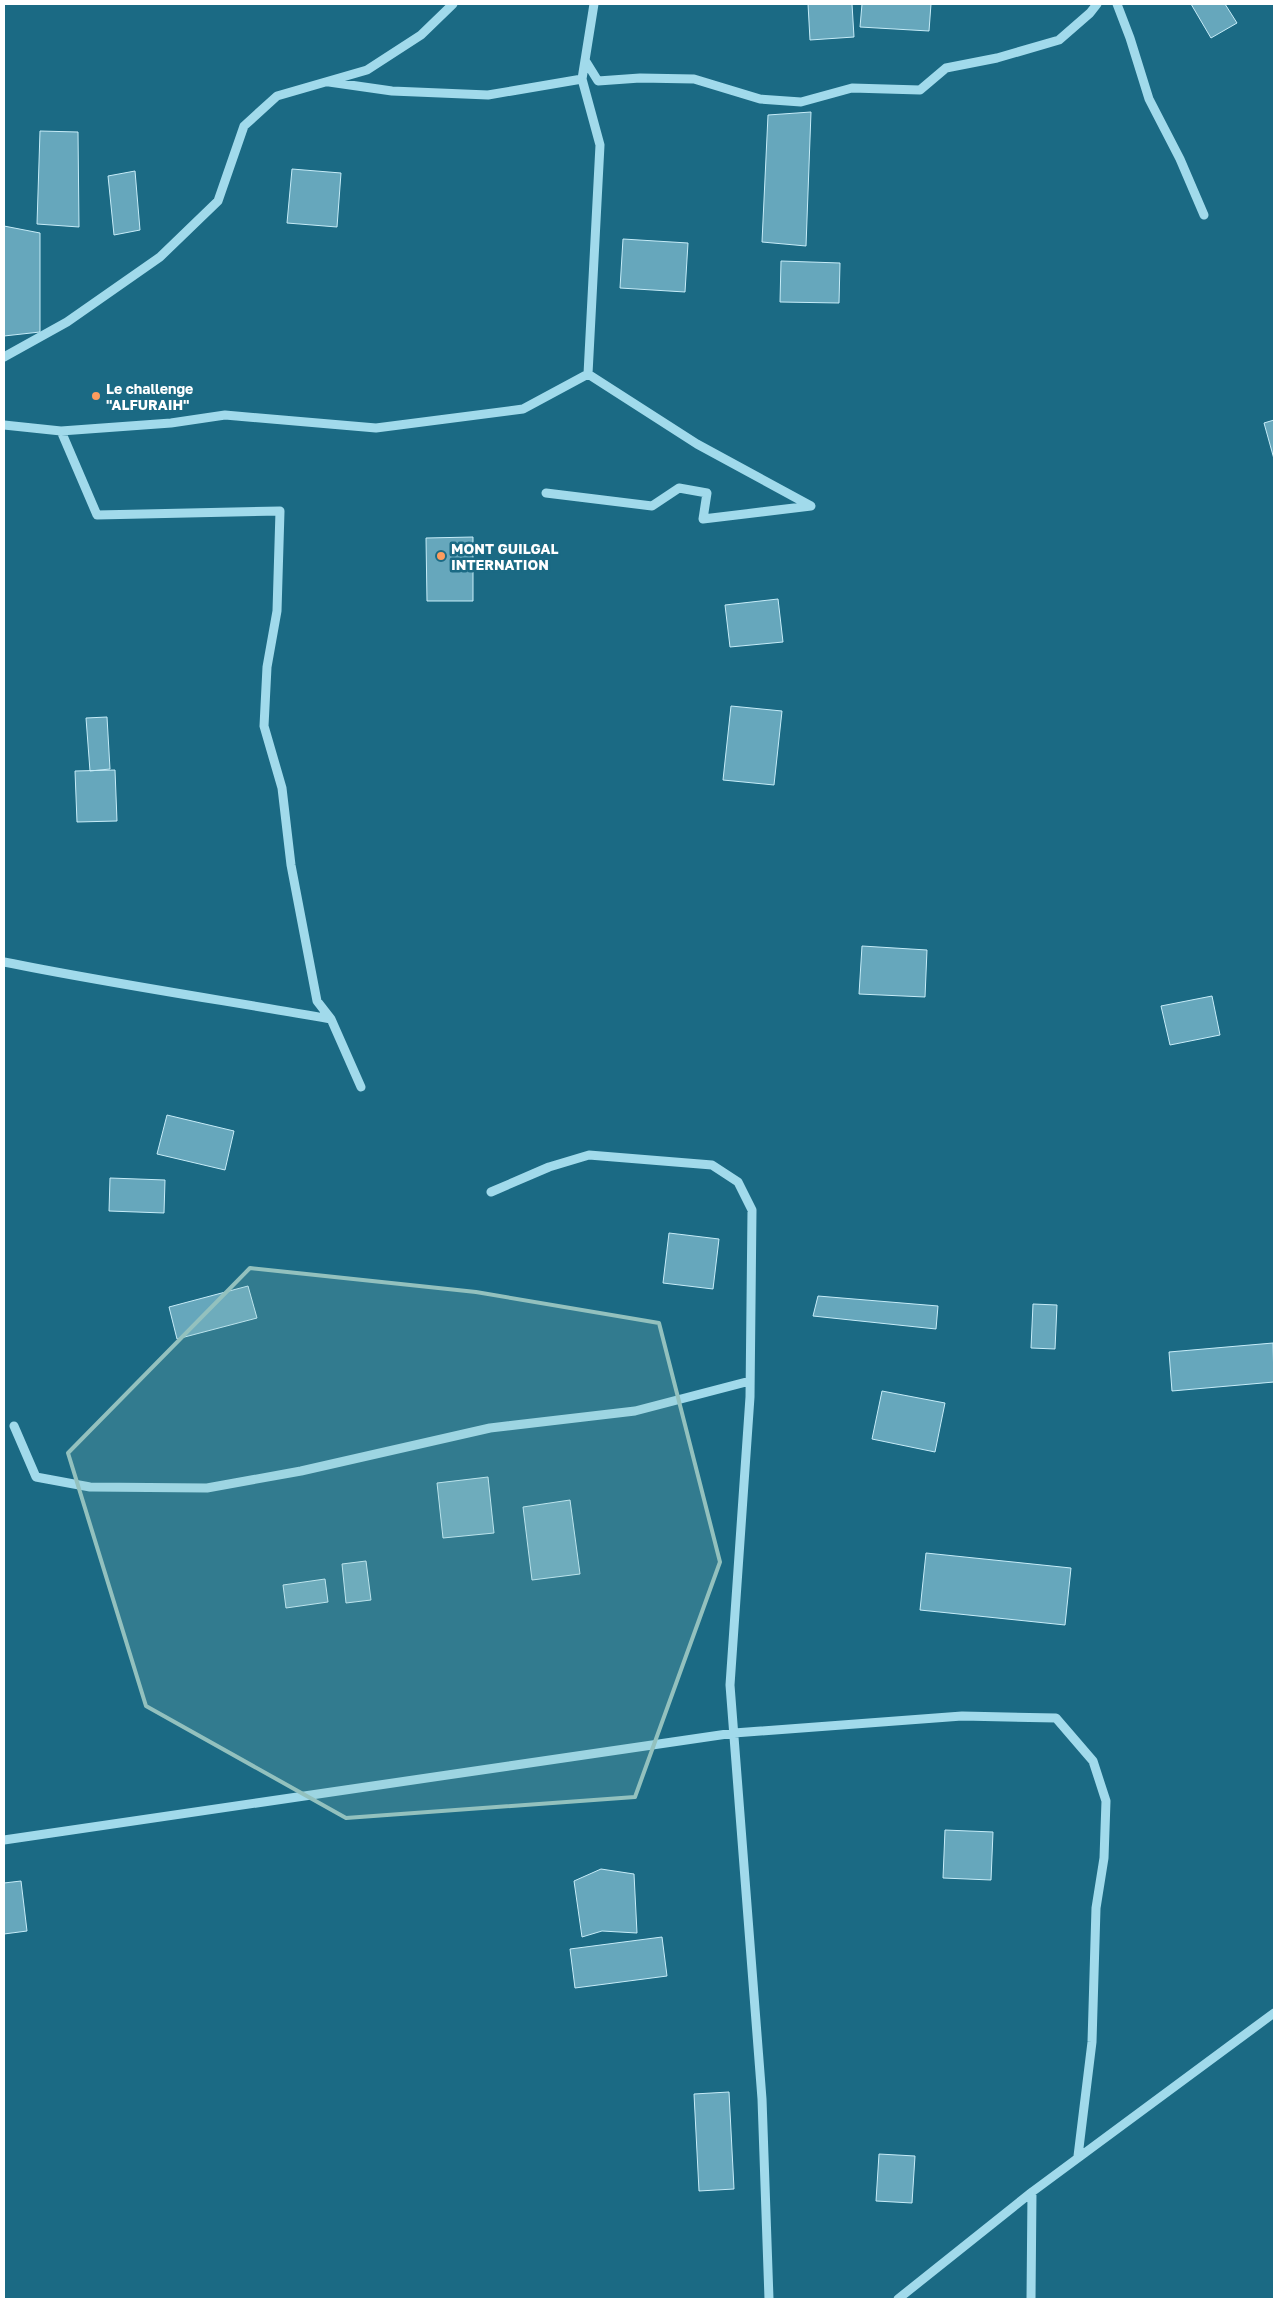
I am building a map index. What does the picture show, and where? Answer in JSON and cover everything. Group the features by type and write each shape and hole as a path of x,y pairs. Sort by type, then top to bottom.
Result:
{"street":[{"path":"4,358 67,322 160,257 218,201 244,126 277,96 367,70 421,35 453,4"},
{"path":"588,374 600,145 582,78 594,4"},
{"path":"585,60 598,81 640,78 694,79 760,99 802,102 852,88 920,90 946,68 997,58 1059,40 1090,14 1098,4"},
{"path":"1117,4 1149,99 1180,159 1204,215"},
{"path":"329,82 392,92 488,95 582,78"},
{"path":"4,425 61,431 171,423 226,415 376,428 523,409 588,374"},
{"path":"546,493 652,506 679,488 707,493 703,519 811,506 697,444 588,374"},
{"path":"61,431 97,515 280,512 277,612 267,667 264,726 282,788 291,865 317,1001 331,1019 361,1087"},
{"path":"4,962 96,980 185,993 331,1019"},
{"path":"491,1192 549,1167 589,1155 712,1165 738,1182 752,1210 750,1381 730,1685 762,2099 769,2299"},
{"path":"14,1426 36,1477 90,1486 207,1488 301,1471 490,1428 635,1411 750,1381"},
{"path":"4,1840 734,1733 962,1716 1056,1718 1093,1761 1106,1801 1104,1858 1096,1908 1092,2042 1078,2156"},
{"path":"898,2299 1078,2156 1274,2013"},
{"path":"1031,2299 1032,2192"}],"highlighted area":[{"path":"250,1268 476,1292 659,1323 720,1562 635,1797 346,1818 146,1706 68,1453"}],"building":[{"path":"808,4 852,4 854,37 810,40"},
{"path":"862,4 931,4 929,31 860,27"},
{"path":"1191,4 1225,4 1237,23 1211,38"},
{"path":"811,112 806,246 762,242 768,115"},
{"path":"40,131 78,132 79,227 37,224"},
{"path":"292,169 341,173 337,227 287,223"},
{"path":"135,171 140,230 114,235 108,176"},
{"path":"4,226 40,233 40,332 4,336"},
{"path":"623,239 688,243 685,292 620,288"},
{"path":"781,261 840,263 839,303 780,302"},
{"path":"1274,420 1274,459 1264,423"},
{"path":"473,537 473,601 427,601 426,538"},
{"path":"778,599 783,642 730,647 725,605"},
{"path":"731,706 782,711 774,785 723,780"},
{"path":"107,717 110,769 90,771 86,718"},
{"path":"115,770 117,821 77,822 75,771"},
{"path":"862,946 927,950 925,997 859,994"},
{"path":"1212,996 1220,1035 1170,1045 1161,1006"},
{"path":"167,1115 234,1131 225,1170 157,1154"},
{"path":"110,1178 165,1180 164,1213 109,1211"},
{"path":"669,1233 719,1239 713,1289 663,1283"},
{"path":"248,1286 257,1318 177,1339 169,1307"},
{"path":"818,1296 938,1306 936,1329 813,1316"},
{"path":"1033,1304 1057,1305 1055,1349 1031,1348"},
{"path":"1273,1343 1274,1382 1172,1391 1169,1352"},
{"path":"882,1391 945,1403 935,1452 872,1439"},
{"path":"488,1477 494,1533 443,1538 437,1483"},
{"path":"570,1500 580,1574 532,1580 523,1507"},
{"path":"926,1553 1071,1568 1065,1625 920,1610"},
{"path":"366,1561 371,1600 346,1603 342,1564"},
{"path":"325,1579 328,1602 286,1608 283,1585"},
{"path":"945,1830 993,1832 991,1880 943,1878"},
{"path":"601,1869 634,1874 637,1933 602,1931 582,1937 574,1881"},
{"path":"21,1881 27,1931 4,1934 4,1883"},
{"path":"662,1937 667,1976 575,1988 570,1949"},
{"path":"729,2092 734,2189 699,2191 694,2094"},
{"path":"879,2154 915,2156 912,2203 876,2201"}],"place":[{"name":"Le challenge \"ALFURAIH\"","path":"96,396"},
{"name":"MONT GUILGAL INTERNATION","path":"441,556"}]}
